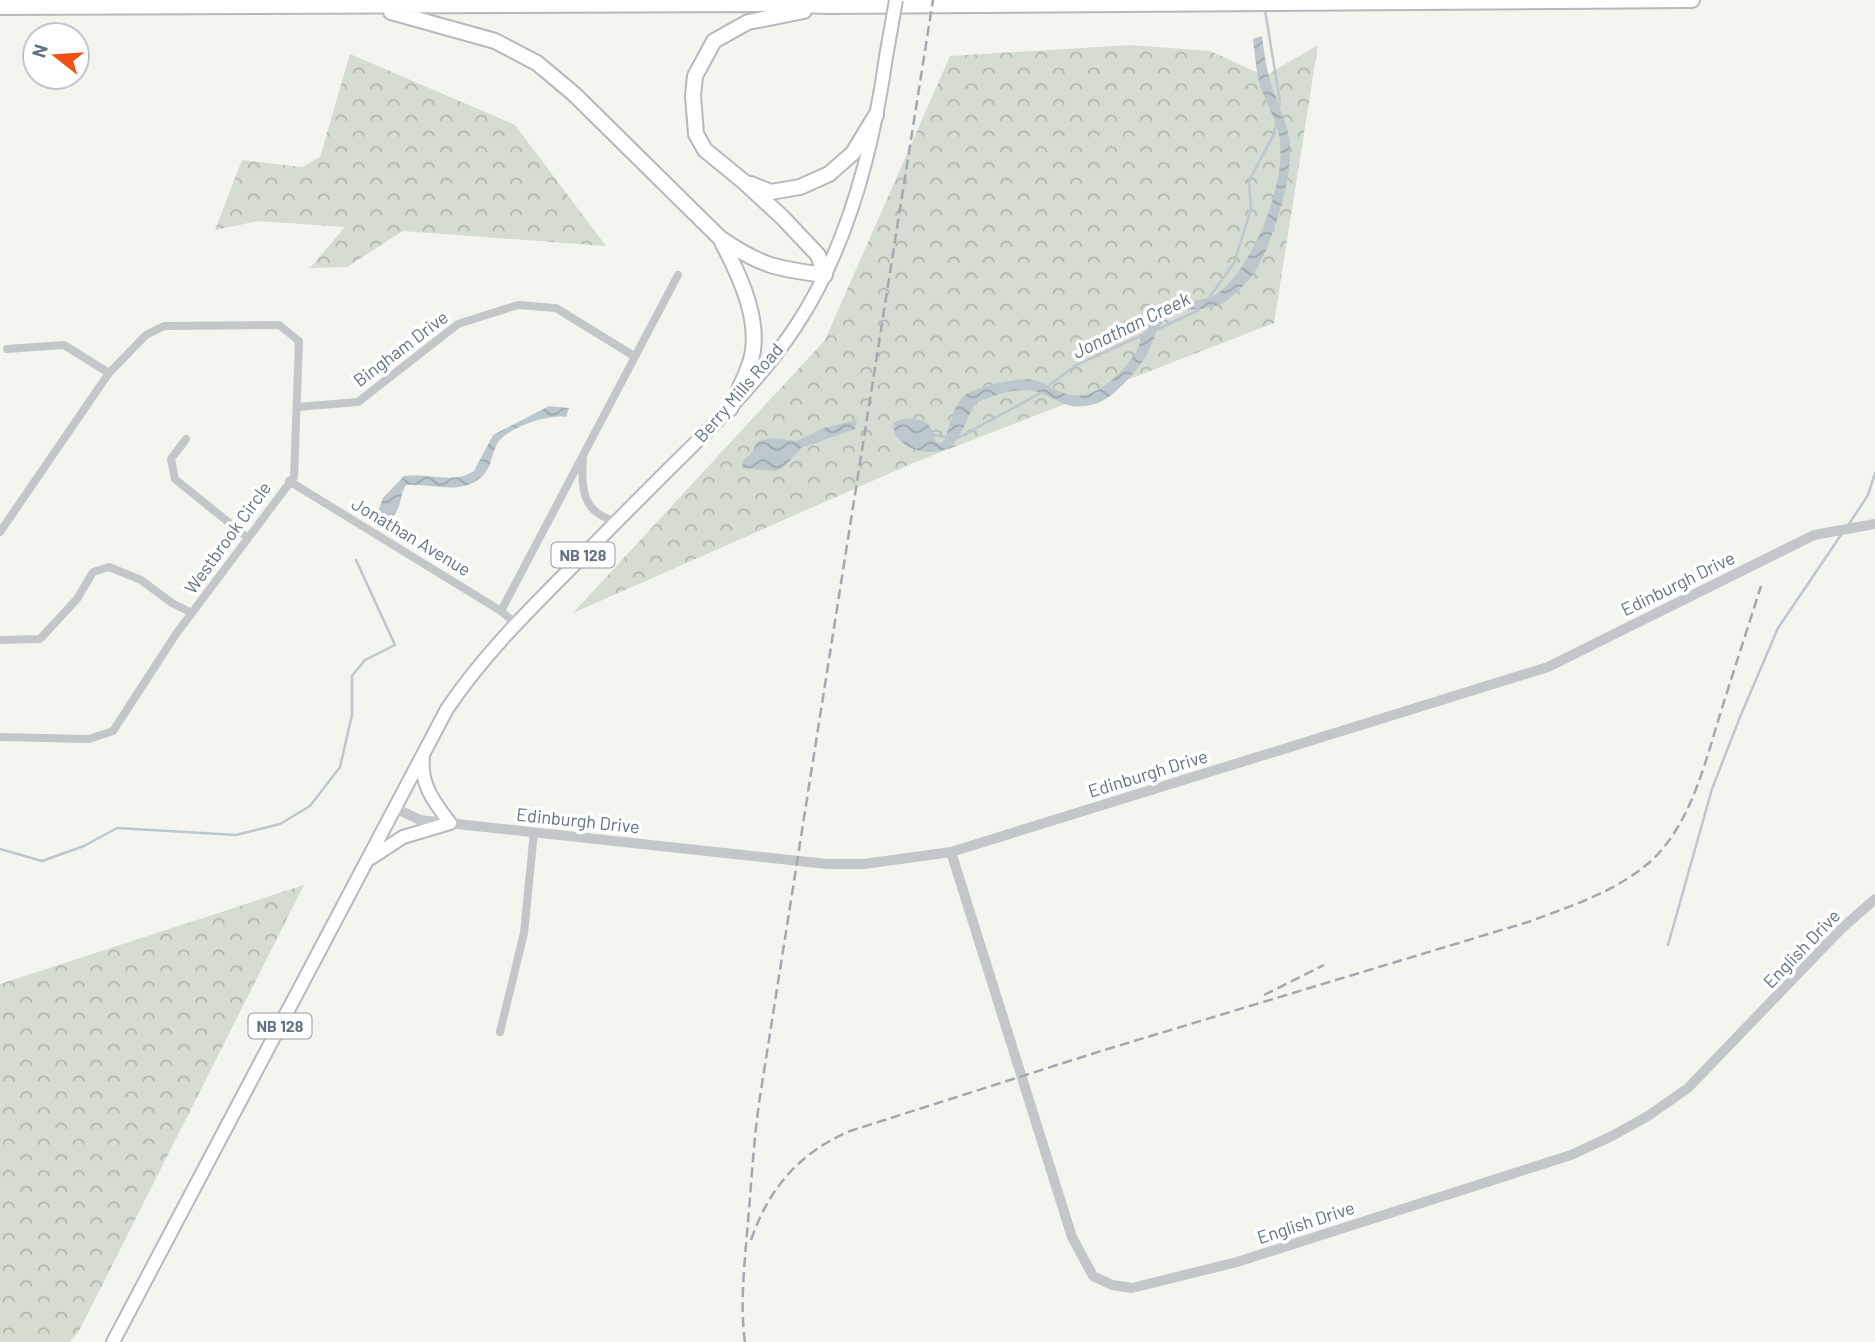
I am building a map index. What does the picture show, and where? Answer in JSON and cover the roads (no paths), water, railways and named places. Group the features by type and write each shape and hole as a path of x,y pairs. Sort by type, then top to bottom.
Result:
{"highway":[{"path":"0,7 830,6 1692,0"},
{"path":"219,7 397,12 495,41 537,63 574,94 720,238 744,255 765,265 825,275 818,256 743,181 705,150 696,134 693,96 695,76 714,41 748,22 830,6"},
{"path":"743,181 771,192 800,187 829,174 853,153 876,115"},
{"path":"720,238 748,297 753,332 751,361 730,409"}],"main road":[{"name":"Berry Mills Road","path":"424,752 463,685 515,623 730,409 796,326 825,275 855,196 870,147 896,0"},
{"name":"NB 128","path":"113,1342 424,752"},
{"path":"368,860 403,837 450,823 426,788 422,766 424,752"}],"street":[{"path":"501,611 678,275"},
{"name":"Bingham Drive","path":"297,407 358,401 458,324 518,305 556,308 634,356"},
{"name":"Westbrook Circle","path":"0,532 109,373 146,335 164,326 279,325 299,341 293,477 192,613 113,731 89,739 0,737"},
{"path":"7,349 64,345 109,373"},
{"path":"186,439 171,459 175,479 248,538"},
{"path":"583,452 582,477 585,496 594,511 615,522"},
{"name":"Jonathan Avenue","path":"289,481 501,611 515,623"},
{"name":"Edinburgh Drive","path":"395,808 421,820 797,862 864,864 951,852 1548,667 1814,535 1875,524"},
{"path":"0,640 40,639 77,599 93,572 109,567 141,580 172,603 192,613"},
{"path":"500,1032 524,933 534,832"},
{"name":"English Drive","path":"951,852 1072,1237 1093,1276 1112,1285 1132,1288 1237,1262 1571,1155 1612,1136 1648,1116 1695,1082 1841,929 1875,899"}],"water":[{"path":"1262,36 1269,77 1288,132 1290,162 1272,236 1258,267 1246,283 1219,305 1179,312 1166,318 1137,369 1118,390 1098,403 1086,406 1067,405 1037,392 1015,391 976,403 958,438 950,447 924,452 899,439 893,423 914,419 929,425 936,442 941,443 945,439 957,405 964,396 998,383 1029,379 1078,396 1100,389 1126,366 1136,352 1151,318 1161,308 1177,302 1211,297 1231,281 1244,264 1265,221 1279,174 1279,135 1260,86 1253,39"},
{"path":"549,406 569,408 566,417 539,420 509,433 497,444 488,469 476,481 459,487 406,485 395,514 383,523 375,519 383,498 404,476 449,478 466,475 474,471 493,435"},
{"path":"857,420 855,429 801,448 784,467 775,471 742,468 744,459 750,455 758,441 772,438 797,441 824,428"}],"waterway":[{"name":"Jonathan Creek","path":"1265,10 1280,102 1278,110"},
{"name":"Jonathan Creek","path":"1208,299 1234,263 1251,209 1249,181 1274,134 1276,124"},
{"name":"Jonathan Creek","path":"1158,329 1199,310"},
{"name":"Jonathan Creek","path":"1047,387 1076,365 1145,334"},
{"name":"Jonathan Creek","path":"953,439 1039,394"},
{"name":"Jonathan Creek","path":"932,435 946,437"},
{"path":"1849,524 1868,495 1875,473"},
{"path":"1668,945 1712,789 1740,717 1778,628 1843,532"},
{"name":"Jonathan Creek","path":"0,849 42,861 84,846 117,828 236,835 280,824 310,806 340,767 352,715 352,676 365,660 395,645 356,560"}],"railway":[{"path":"745,1342 744,1274 759,1103 933,0"},
{"path":"751,1240 767,1204 788,1174 816,1150 850,1131 1101,1051 1528,922 1608,890 1637,872 1665,846 1696,789 1761,586"},
{"path":"1264,995 1324,965"}]}
